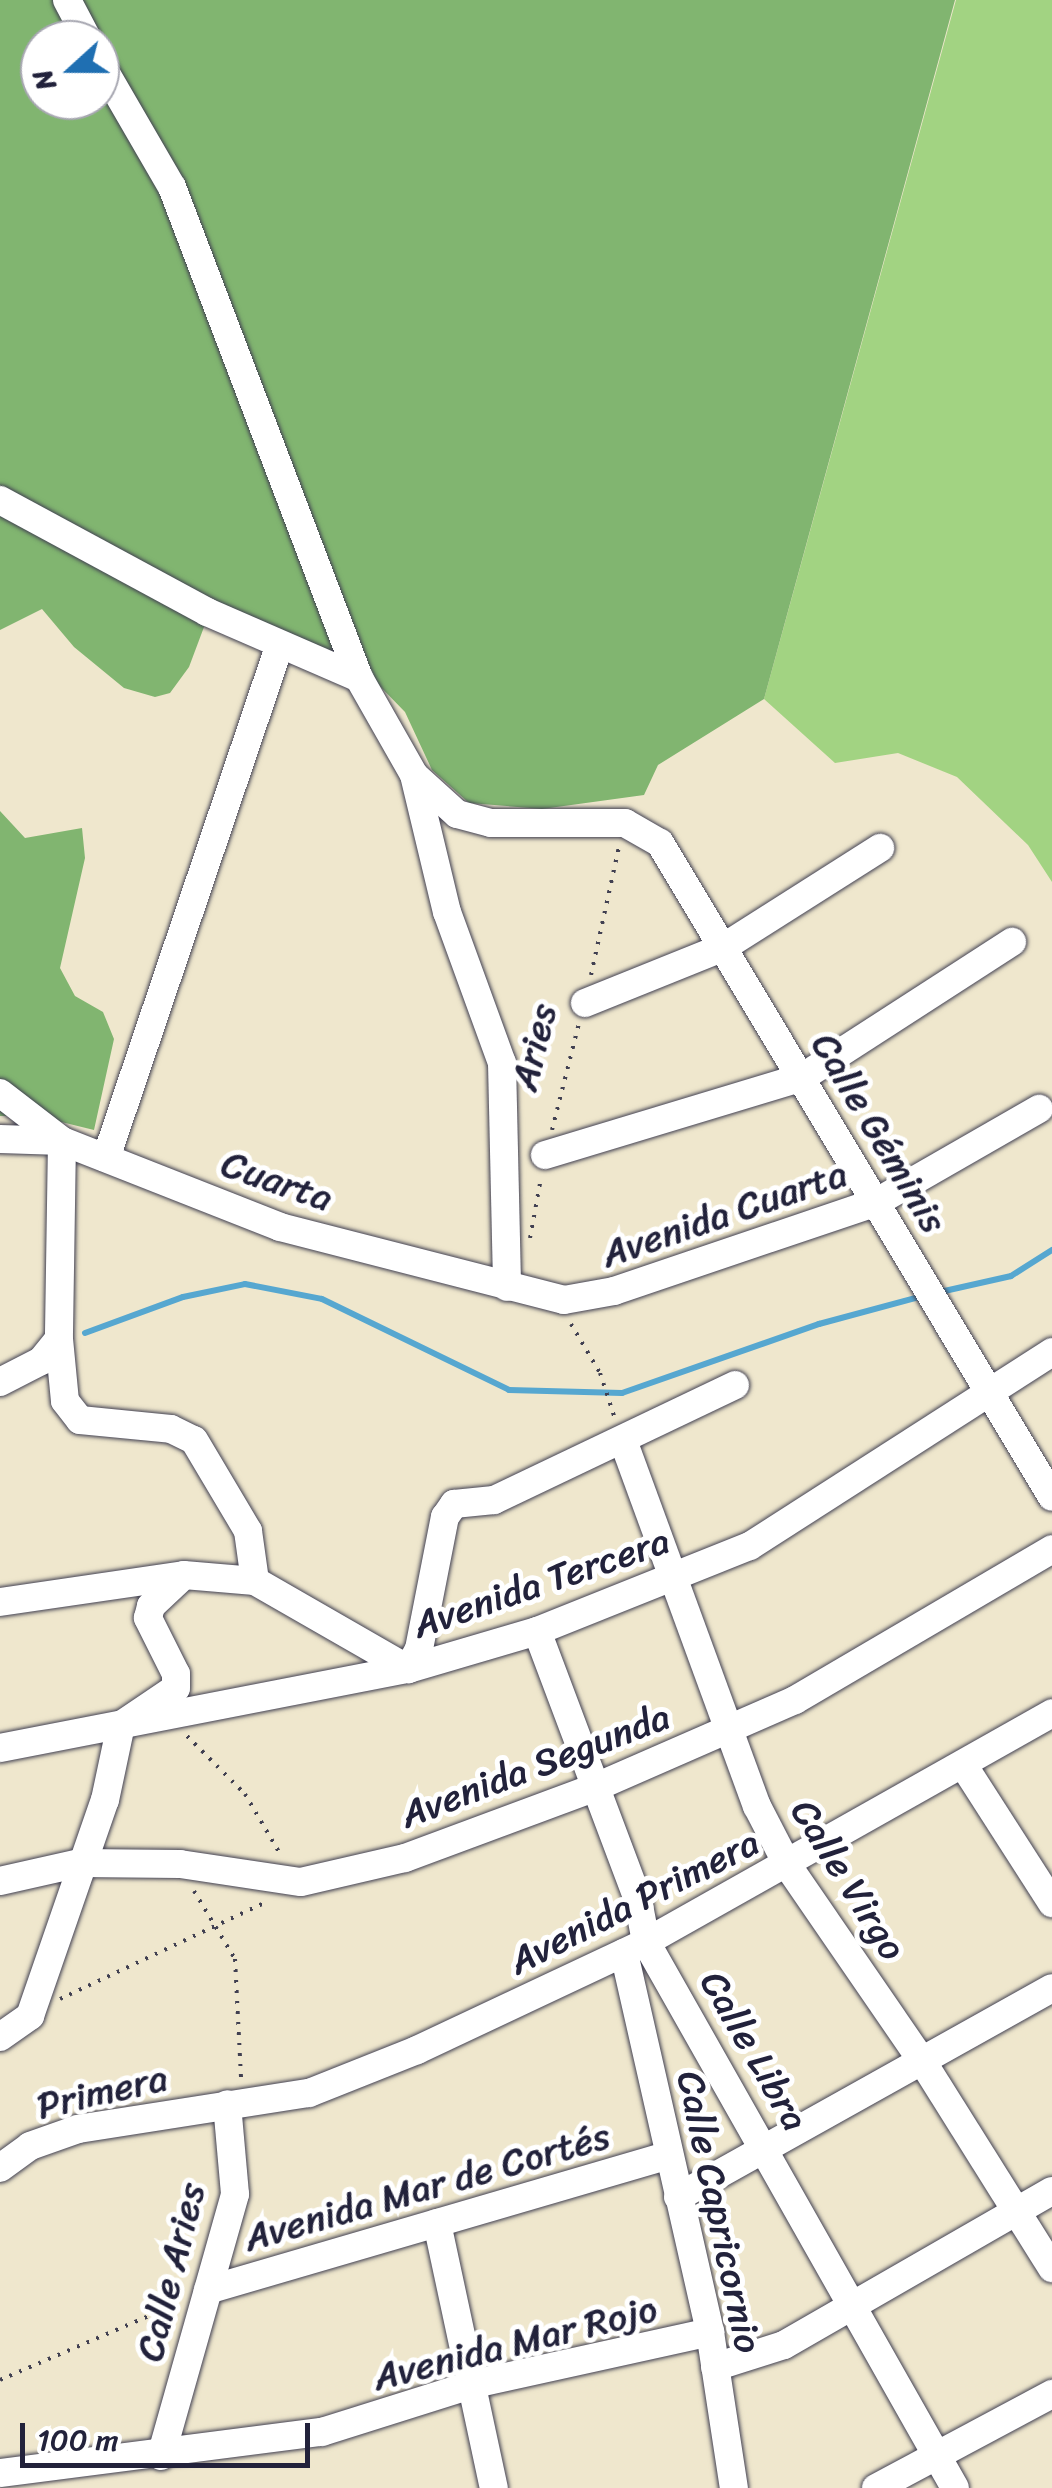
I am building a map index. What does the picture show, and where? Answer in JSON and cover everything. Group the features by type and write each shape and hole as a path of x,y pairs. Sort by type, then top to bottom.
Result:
{"street":[{"path":"120,97 172,187 359,678 414,775 446,912 502,1063 507,1287"},
{"path":"0,500 279,647 359,678"},
{"path":"106,1158 279,647"},
{"path":"414,775 456,814 491,823 625,823"},
{"name":"Calle Géminis","path":"625,823 660,843 1052,1497"},
{"path":"584,1003 724,946 880,848"},
{"path":"545,1156 802,1077 1012,942"},
{"path":"0,1093 62,1141"},
{"name":"Avenida Cuarta","path":"471,1279 564,1300 614,1291 877,1202 1039,1109"},
{"path":"0,1139 62,1141"},
{"path":"62,1141 59,1340 66,1401 80,1420 171,1429 194,1440 248,1531 254,1581"},
{"name":"Cuarta","path":"62,1141 280,1226 471,1279"},
{"path":"0,1382 42,1362 59,1340"},
{"name":"Avenida Tercera","path":"0,1748 408,1669 537,1631 750,1546 987,1390 1052,1352"},
{"path":"0,1602 184,1575 254,1581 408,1669 426,1624 445,1517 454,1504 494,1500 624,1443 735,1385"},
{"name":"Calle Virgo","path":"624,1443 730,1730 788,1866 924,2064 1052,2268"},
{"name":"Avenida Segunda","path":"0,1881 80,1862 180,1864 301,1882 405,1858 596,1787 794,1700 1052,1549"},
{"path":"0,2038 30,2016 80,1862 105,1800 121,1725 176,1688 176,1674 148,1618 151,1606 184,1575"},
{"name":"Calle Libra","path":"537,1631 638,1900 635,1948 768,2151 956,2488"},
{"name":"Avenida Primera","path":"227,2104 309,2093 635,1948 788,1866 1052,1714"},
{"path":"964,1766 1052,1902"},
{"name":"Calle Capricornio","path":"635,1948 667,2156 710,2332 734,2488"},
{"path":"678,2197 924,2064 1052,1988"},
{"name":"Primera","path":"0,2168 30,2146 78,2129 227,2104"},
{"name":"Calle Aries","path":"161,2456 235,2194 227,2104"},
{"name":"Avenida Mar de Cortés","path":"208,2290 667,2156"},
{"path":"715,2367 784,2345 1052,2191"},
{"path":"437,2223 494,2488"},
{"name":"Avenida Mar Rojo","path":"0,2472 161,2456 322,2432 474,2384 710,2332"},
{"path":"876,2488 1052,2394"}],"path":[{"name":"Aries","path":"528,1252 545,1156 625,823"},
{"path":"564,1300 600,1374 609,1404"},
{"path":"30,2016 301,1882 245,1794 180,1731"},
{"path":"180,1864 236,1959 243,2008 242,2082 227,2104"},
{"path":"0,2380 208,2290"}],"green space":[{"path":"0,0 955,0 764,699 658,765 644,795 542,809 469,803 432,770 405,712 370,676 213,603 189,667 170,693 155,697 124,688 74,647 42,609 0,630"},
{"path":"956,0 1052,0 1052,882 1028,845 957,777 898,753 835,763 764,699"},
{"path":"0,811 25,838 82,828 85,858 60,968 75,996 103,1012 114,1039 94,1130 37,1116 0,1116"}],"waterway":[{"path":"940,1292 1011,1276 1052,1250"},
{"path":"85,1333 183,1297 245,1284 322,1299 509,1390 622,1393 819,1324 923,1296"}]}
